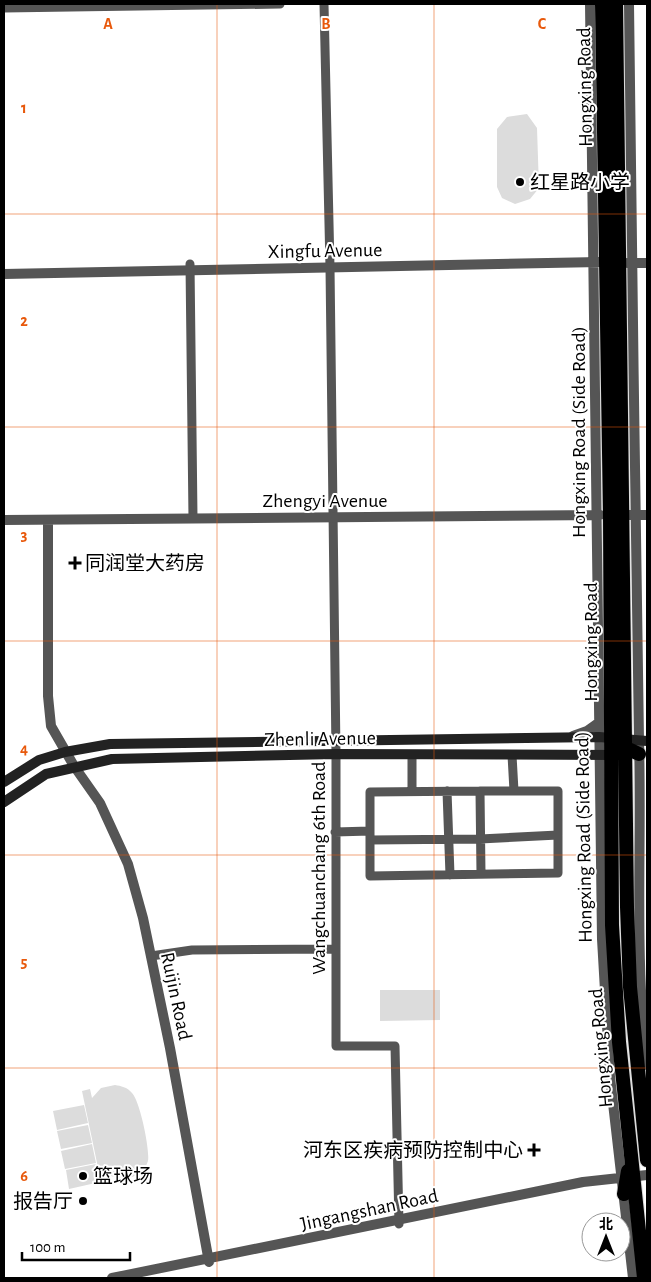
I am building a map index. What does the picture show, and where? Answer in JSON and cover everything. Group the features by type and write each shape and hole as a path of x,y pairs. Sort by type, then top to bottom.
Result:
{"highway":[{"name":"Hongxing Road","path":"602,4 613,260"},
{"name":"Hongxing Road","path":"616,4 613,260 616,512 625,721 620,748 612,925 612,1017 631,1151 631,1180 644,1278"},
{"name":"Hongxing Road","path":"616,512 610,702 604,723 620,748 630,987 647,1160"}],"main road":[{"name":"Zhenli Avenue","path":"4,782 39,760 65,752 110,744 336,739 570,737 620,748"},
{"name":"Zhenli Avenue","path":"4,802 46,774 74,766 112,759 336,754 587,755 620,748"}],"street":[{"path":"4,8 280,4"},
{"name":"Wangchuanchang 6th Road","path":"324,4 330,264 336,739 336,1046 395,1046 399,1222"},
{"name":"Hongxing Road (Side Road)","path":"590,4 613,260"},
{"name":"Hongxing Road (Side Road)","path":"629,4 613,260 620,748 643,952 647,1065"},
{"name":"Xingfu Avenue","path":"4,274 190,267 613,260 647,257"},
{"name":"Xingfu Avenue","path":"613,260 647,263"},
{"name":"Xingfu Avenue","path":"4,267 190,267"},
{"path":"190,267 193,516"},
{"name":"Zhengyi Avenue","path":"4,514 193,516 616,512 647,510"},
{"name":"Hongxing Road (Side Road)","path":"604,723 616,512"},
{"name":"Zhengyi Avenue","path":"616,512 647,515"},
{"name":"Zhengyi Avenue","path":"4,520 193,516"},
{"name":"Ruijin Road","path":"48,520 48,696 51,726 65,752 100,803 128,864 151,956 209,1261"},
{"path":"570,737 604,723"},
{"path":"412,755 412,792"},
{"path":"512,755 514,791"},
{"path":"447,791 450,875"},
{"path":"480,791 481,874"},
{"path":"558,791 558,873 370,876 370,792 412,792 558,791"},
{"path":"336,832 449,840 558,835"},
{"path":"151,956 192,950 335,949"},
{"path":"612,1017 631,1180 633,1278"},
{"path":"637,1048 647,1076"},
{"name":"Jingangshan Road","path":"131,1278 399,1222 599,1183 631,1180"},
{"name":"Jingangshan Road","path":"112,1278 209,1261"}],"shaded area":[{"path":"527,114 537,128 539,188 530,199 515,204 502,198 497,187 497,129 507,117"},
{"path":"380,990 440,990 440,1020 380,1021"},
{"path":"115,1085 128,1089 135,1098 144,1126 148,1161 137,1175 120,1178 109,1175 110,1180 101,1182 82,1091 90,1089 92,1098 101,1088"},
{"name":"篮球场","path":"84,1105 88,1123 57,1130 53,1111"},
{"name":"篮球场","path":"88,1125 92,1143 61,1149 57,1131"},
{"name":"篮球场","path":"92,1144 96,1163 65,1169 61,1151"},
{"name":"篮球场","path":"96,1164 100,1182 69,1189 66,1170"}],"place":[{"name":"红星路小学","path":"520,182"},
{"name":"同润堂大药房","path":"75,563"},
{"name":"河东区疾病预防控制中心","path":"534,1150"},
{"name":"篮球场","path":"83,1176"},
{"name":"报告厅","path":"83,1201"}]}
